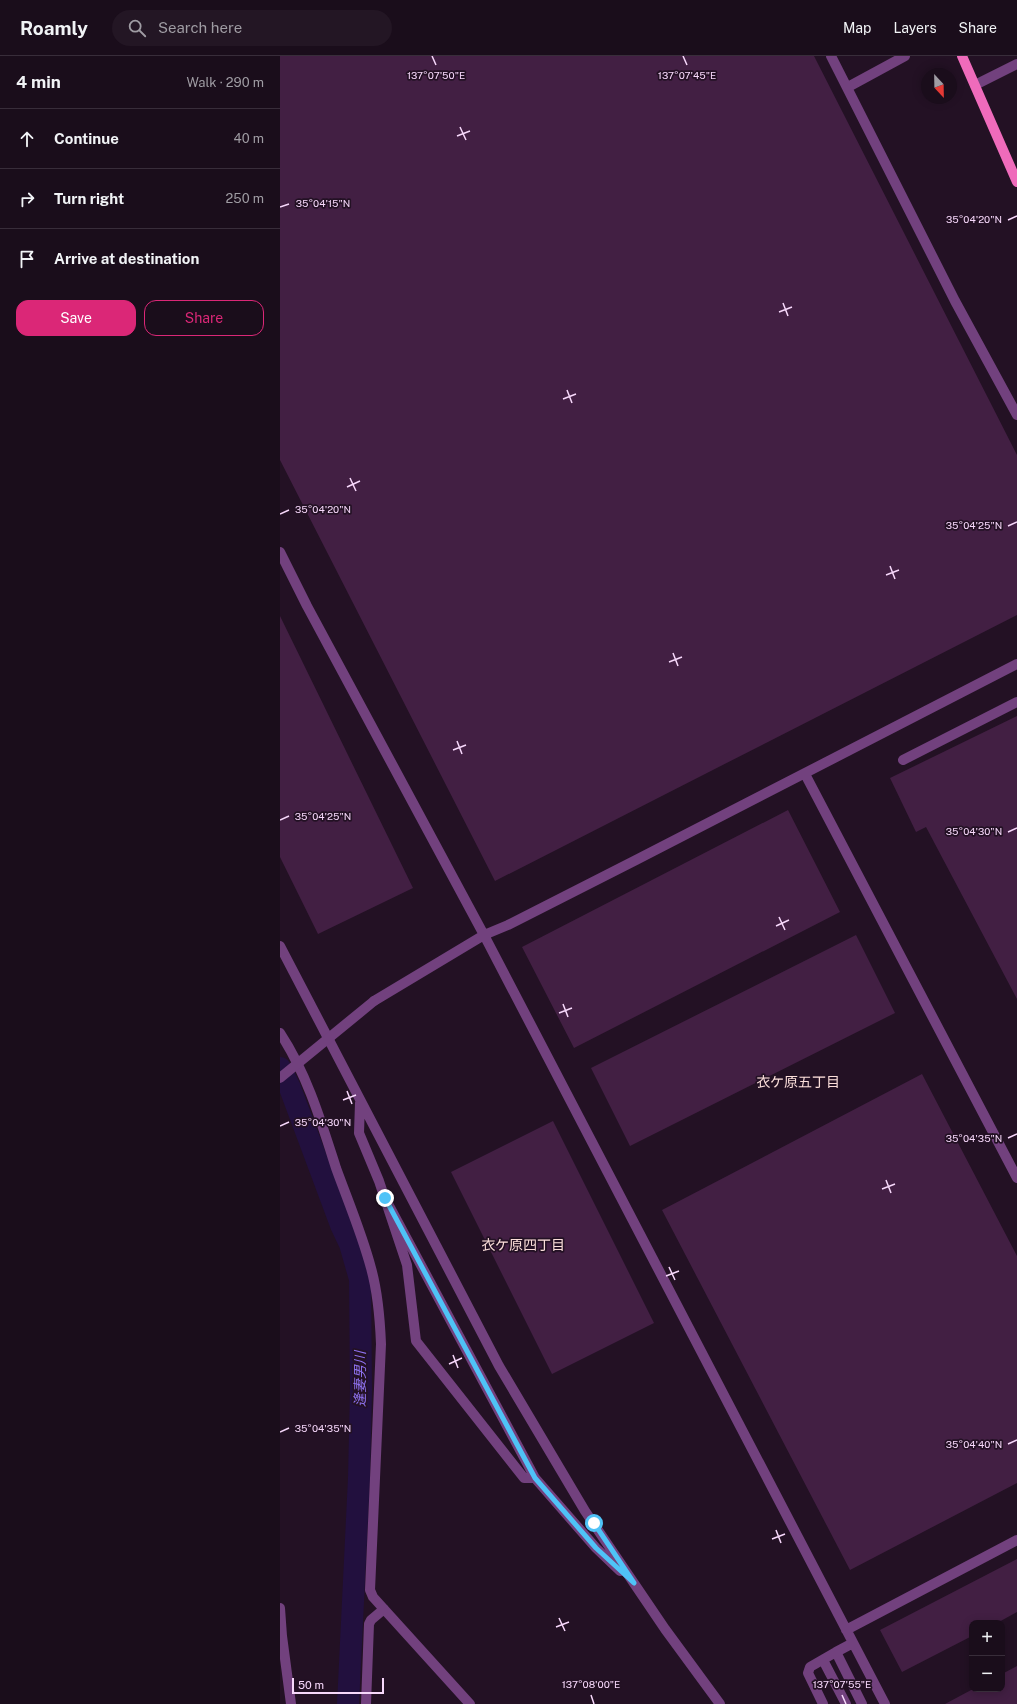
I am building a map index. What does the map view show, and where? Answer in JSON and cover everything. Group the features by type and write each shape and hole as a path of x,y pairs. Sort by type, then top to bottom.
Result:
{"main road":[{"path":"962,56 1017,182"}],"street":[{"path":"831,56 955,301 1017,415"},
{"path":"848,87 905,56"},
{"path":"975,85 1017,64"},
{"path":"280,552 322,634 484,935 885,1704"},
{"path":"280,1078 374,1001 484,935 537,910 1017,664"},
{"path":"903,760 1017,702"},
{"path":"804,774 1017,1178"},
{"path":"280,946 499,1366 585,1511 665,1629 720,1704"},
{"path":"280,1033 299,1066 316,1106 372,1270 379,1309 381,1344 380,1374 369,1586 374,1597 384,1609 470,1704"},
{"path":"360,1101 359,1133 380,1181 407,1264 416,1341 524,1478 535,1478"},
{"path":"385,1198 535,1478 596,1548 634,1583"},
{"path":"846,1630 1017,1540"},
{"path":"280,1608 281,1636 291,1704"},
{"path":"366,1704 369,1624 371,1620 384,1609"},
{"path":"823,1704 808,1673 810,1667 853,1643"},
{"path":"836,1652 862,1704"},
{"path":"822,1660 846,1704"}],"building":[{"path":"280,56 814,56 1017,455 1017,615 495,881 280,460"},
{"path":"280,616 413,888 318,934 280,857"},
{"path":"1017,716 1017,999 926,827 916,832 890,778"},
{"path":"788,810 840,912 574,1048 522,947"},
{"path":"856,935 895,1013 630,1146 591,1068"},
{"path":"922,1074 1017,1256 1017,1483 850,1570 662,1210"},
{"path":"553,1121 654,1323 552,1374 451,1172"},
{"path":"1017,1559 1017,1612 1002,1620 969,1620 969,1638 902,1672 880,1630"},
{"path":"1017,1666 1017,1704 945,1704 969,1691 1005,1692 1005,1672"}],"waterway":[{"name":"逢妻男川","path":"280,1068 290,1088 341,1225 350,1244 360,1279 361,1390 359,1478 348,1704"}],"district":[{"name":"衣ケ原五丁目","path":"798,1082"},
{"name":"衣ケ原四丁目","path":"523,1245"}],"route":[{"path":"385,1198 513,1440 535,1478 596,1548 634,1583 594,1523"}]}
